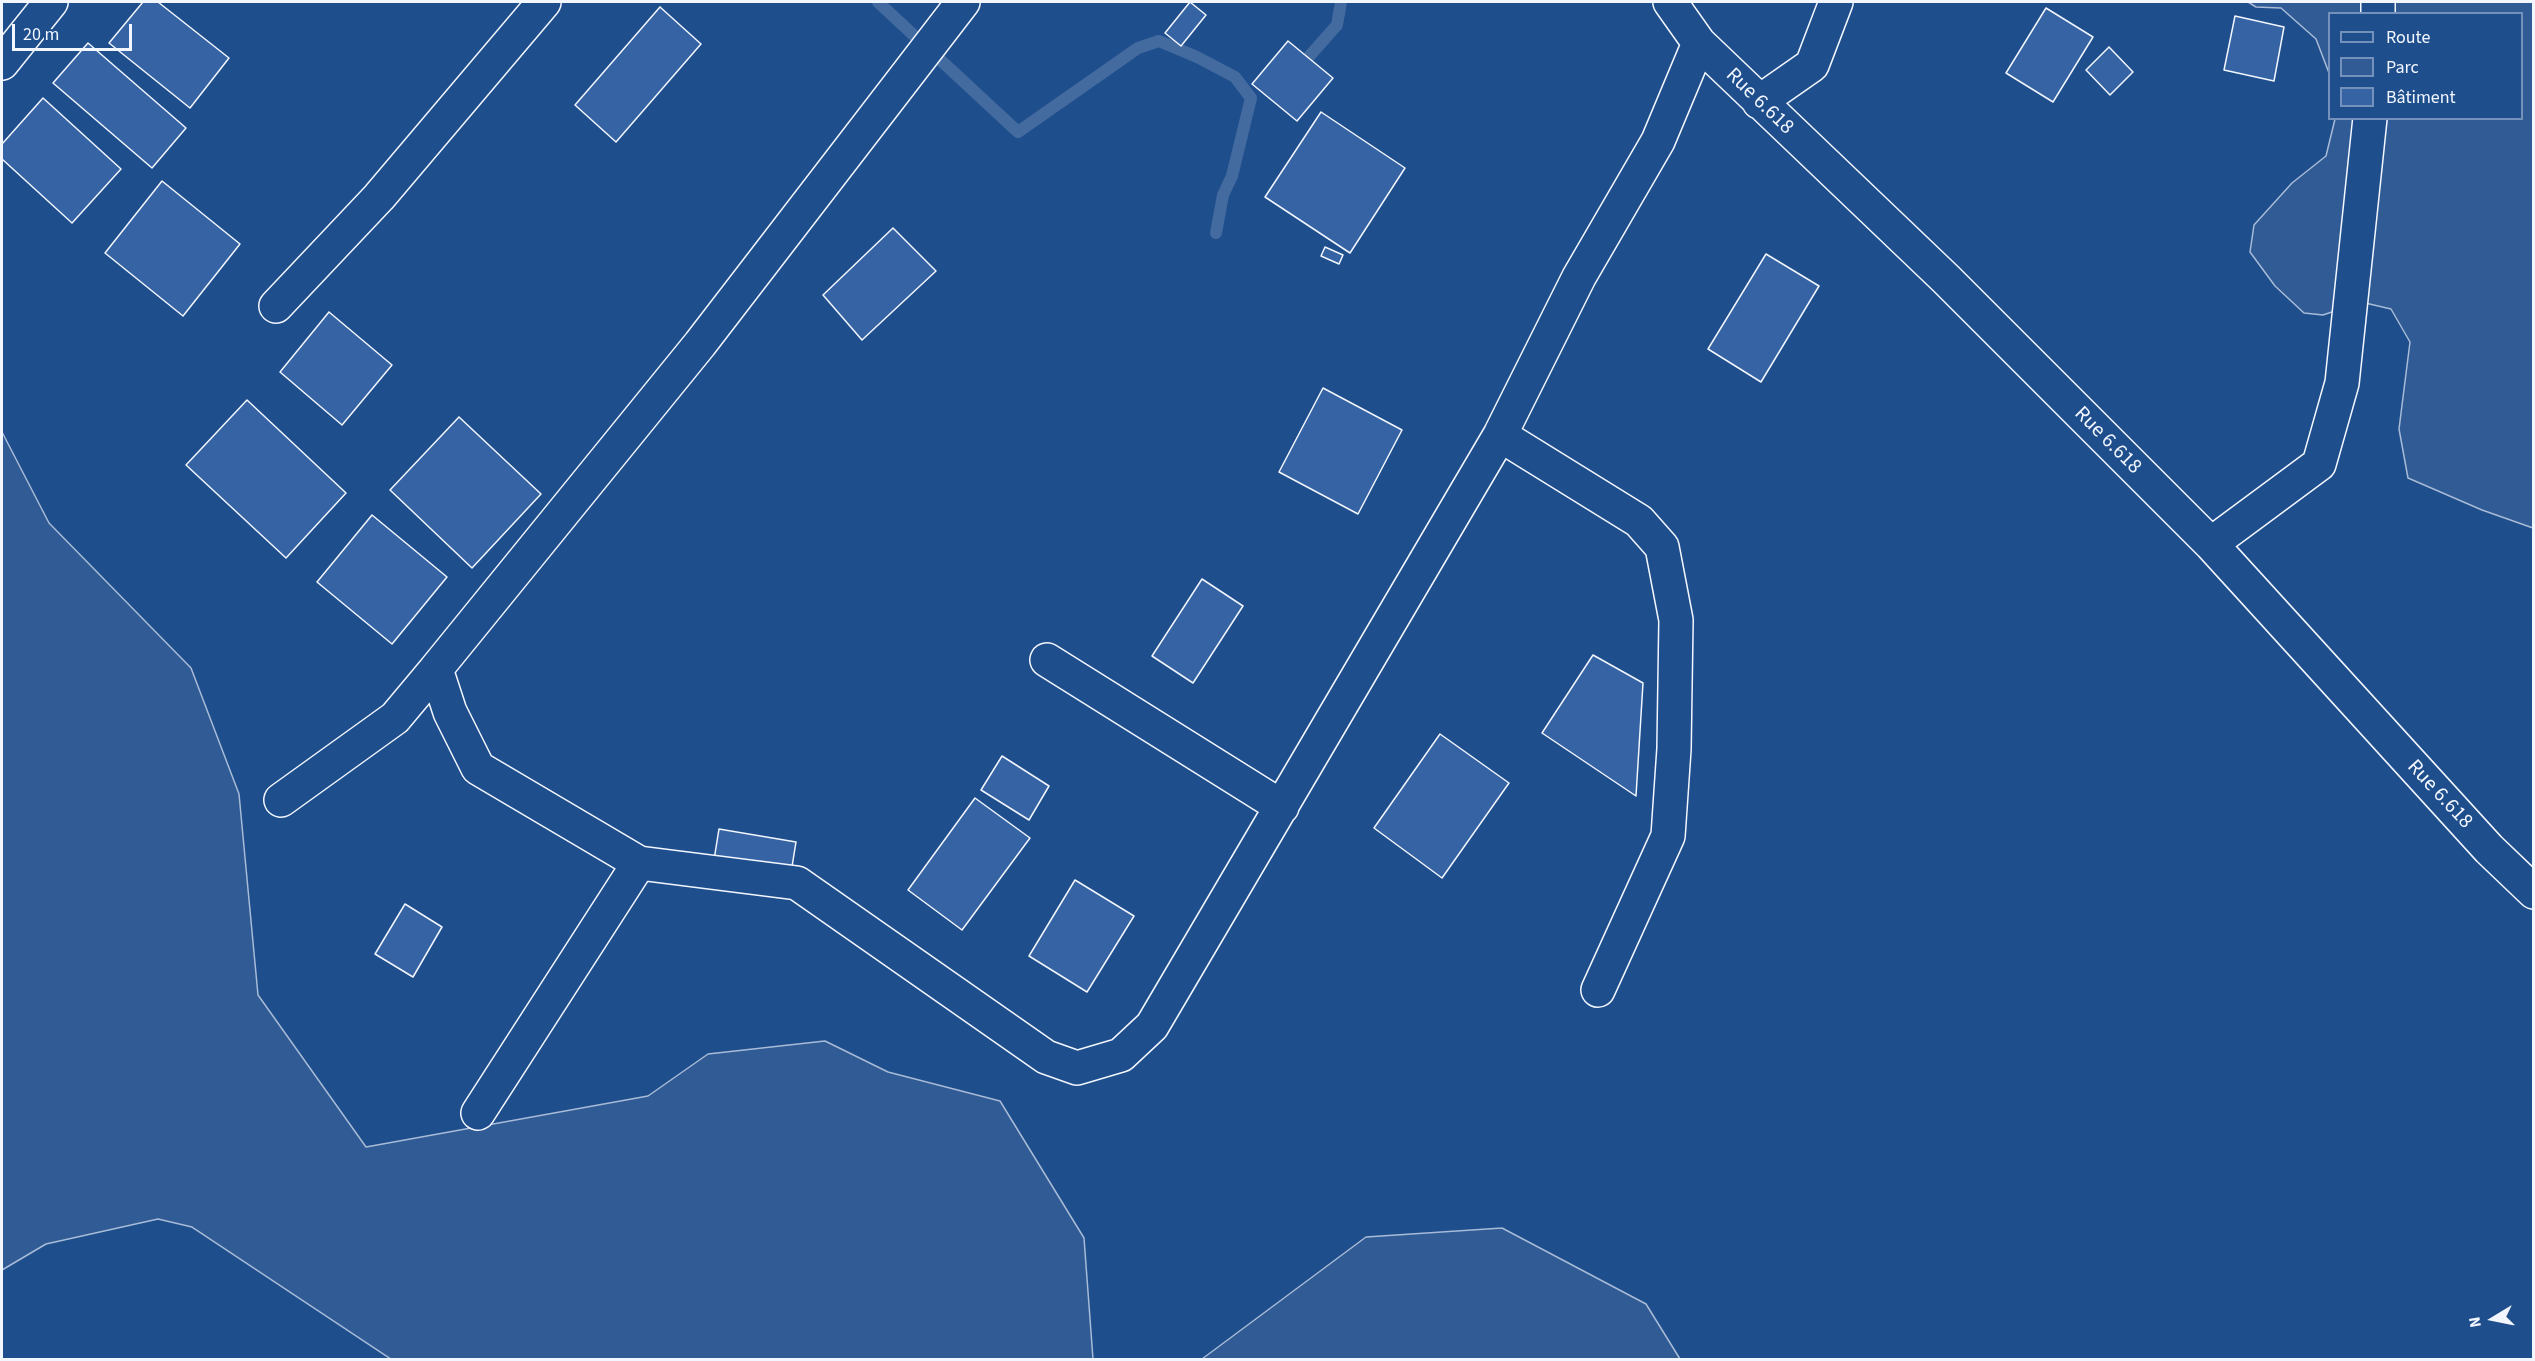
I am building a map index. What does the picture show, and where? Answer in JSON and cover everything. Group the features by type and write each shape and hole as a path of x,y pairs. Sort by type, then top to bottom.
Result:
{"street":[{"path":"2,63 51,2"},
{"path":"276,306 380,198 544,2"},
{"path":"281,800 395,718 699,344 963,2"},
{"name":"Rue 6.618","path":"1670,2 1699,43 1946,279 2211,544 2489,849 2534,892"},
{"path":"1759,102 1812,65 1836,2"},
{"path":"436,669 450,712 478,768 639,863 797,883 1046,1058 1077,1068 1121,1055 1152,1026 1500,435 1579,277 1658,141 1699,43"},
{"path":"2211,544 2319,464 2342,383 2370,120"},
{"path":"1500,435 1639,521 1662,547 1676,620 1674,749 1668,836 1598,990"},
{"path":"1047,660 1282,807"},
{"path":"478,1113 639,863"}],"green space":[{"path":"2248,2 2533,2 2533,528 2482,510 2408,478 2399,429 2410,342 2391,309 2361,302 2323,315 2304,313 2275,286 2250,252 2254,225 2292,183 2326,156 2335,120 2523,120 2523,12 2328,12 2328,70 2316,39 2281,8 2256,7"},
{"path":"2,432 49,523 191,668 239,794 258,995 366,1147 648,1096 708,1054 825,1041 888,1072 1000,1101 1084,1238 1093,1359 391,1359 192,1227 158,1219 46,1244 2,1270"},
{"path":"1502,1228 1646,1304 1680,1359 1202,1359 1366,1237"}],"building":[{"path":"143,2 158,2 229,58 190,108 109,43"},
{"path":"1190,2 1206,15 1181,46 1165,33"},
{"path":"660,7 701,44 616,142 575,105"},
{"path":"2046,8 2093,37 2053,102 2006,73"},
{"path":"2235,16 2284,27 2274,81 2224,70"},
{"path":"1288,41 1333,78 1297,121 1252,84"},
{"path":"88,43 186,128 152,168 53,83"},
{"path":"2109,47 2133,72 2110,95 2086,70"},
{"path":"43,98 121,169 72,223 2,159 2,144"},
{"path":"1321,112 1405,168 1350,253 1265,197"},
{"path":"162,181 240,244 183,316 105,253"},
{"path":"893,228 936,271 862,340 823,295"},
{"path":"1325,247 1343,255 1339,264 1321,256"},
{"path":"1766,254 1819,286 1761,382 1708,349"},
{"path":"329,312 392,365 342,425 280,372"},
{"path":"1323,388 1402,430 1358,514 1279,472"},
{"path":"247,400 346,493 286,558 186,465"},
{"path":"459,417 541,494 472,568 390,490"},
{"path":"372,515 447,577 392,644 317,582"},
{"path":"1202,579 1243,606 1193,683 1152,656"},
{"path":"1593,655 1643,683 1636,796 1542,733"},
{"path":"1440,734 1509,783 1442,878 1374,828"},
{"path":"1002,756 1049,786 1029,820 981,790"},
{"path":"975,798 1030,838 962,930 908,890"},
{"path":"719,829 796,842 790,879 713,866"},
{"path":"1075,880 1134,916 1087,992 1029,956"},
{"path":"405,904 442,927 413,977 375,954"}],"waterway":[{"path":"878,2 1018,132 1138,48 1159,41 1197,57 1235,77 1251,98"},
{"path":"1298,69 1337,25 1341,2"},
{"path":"1216,233 1223,195 1232,176 1251,98"}]}
